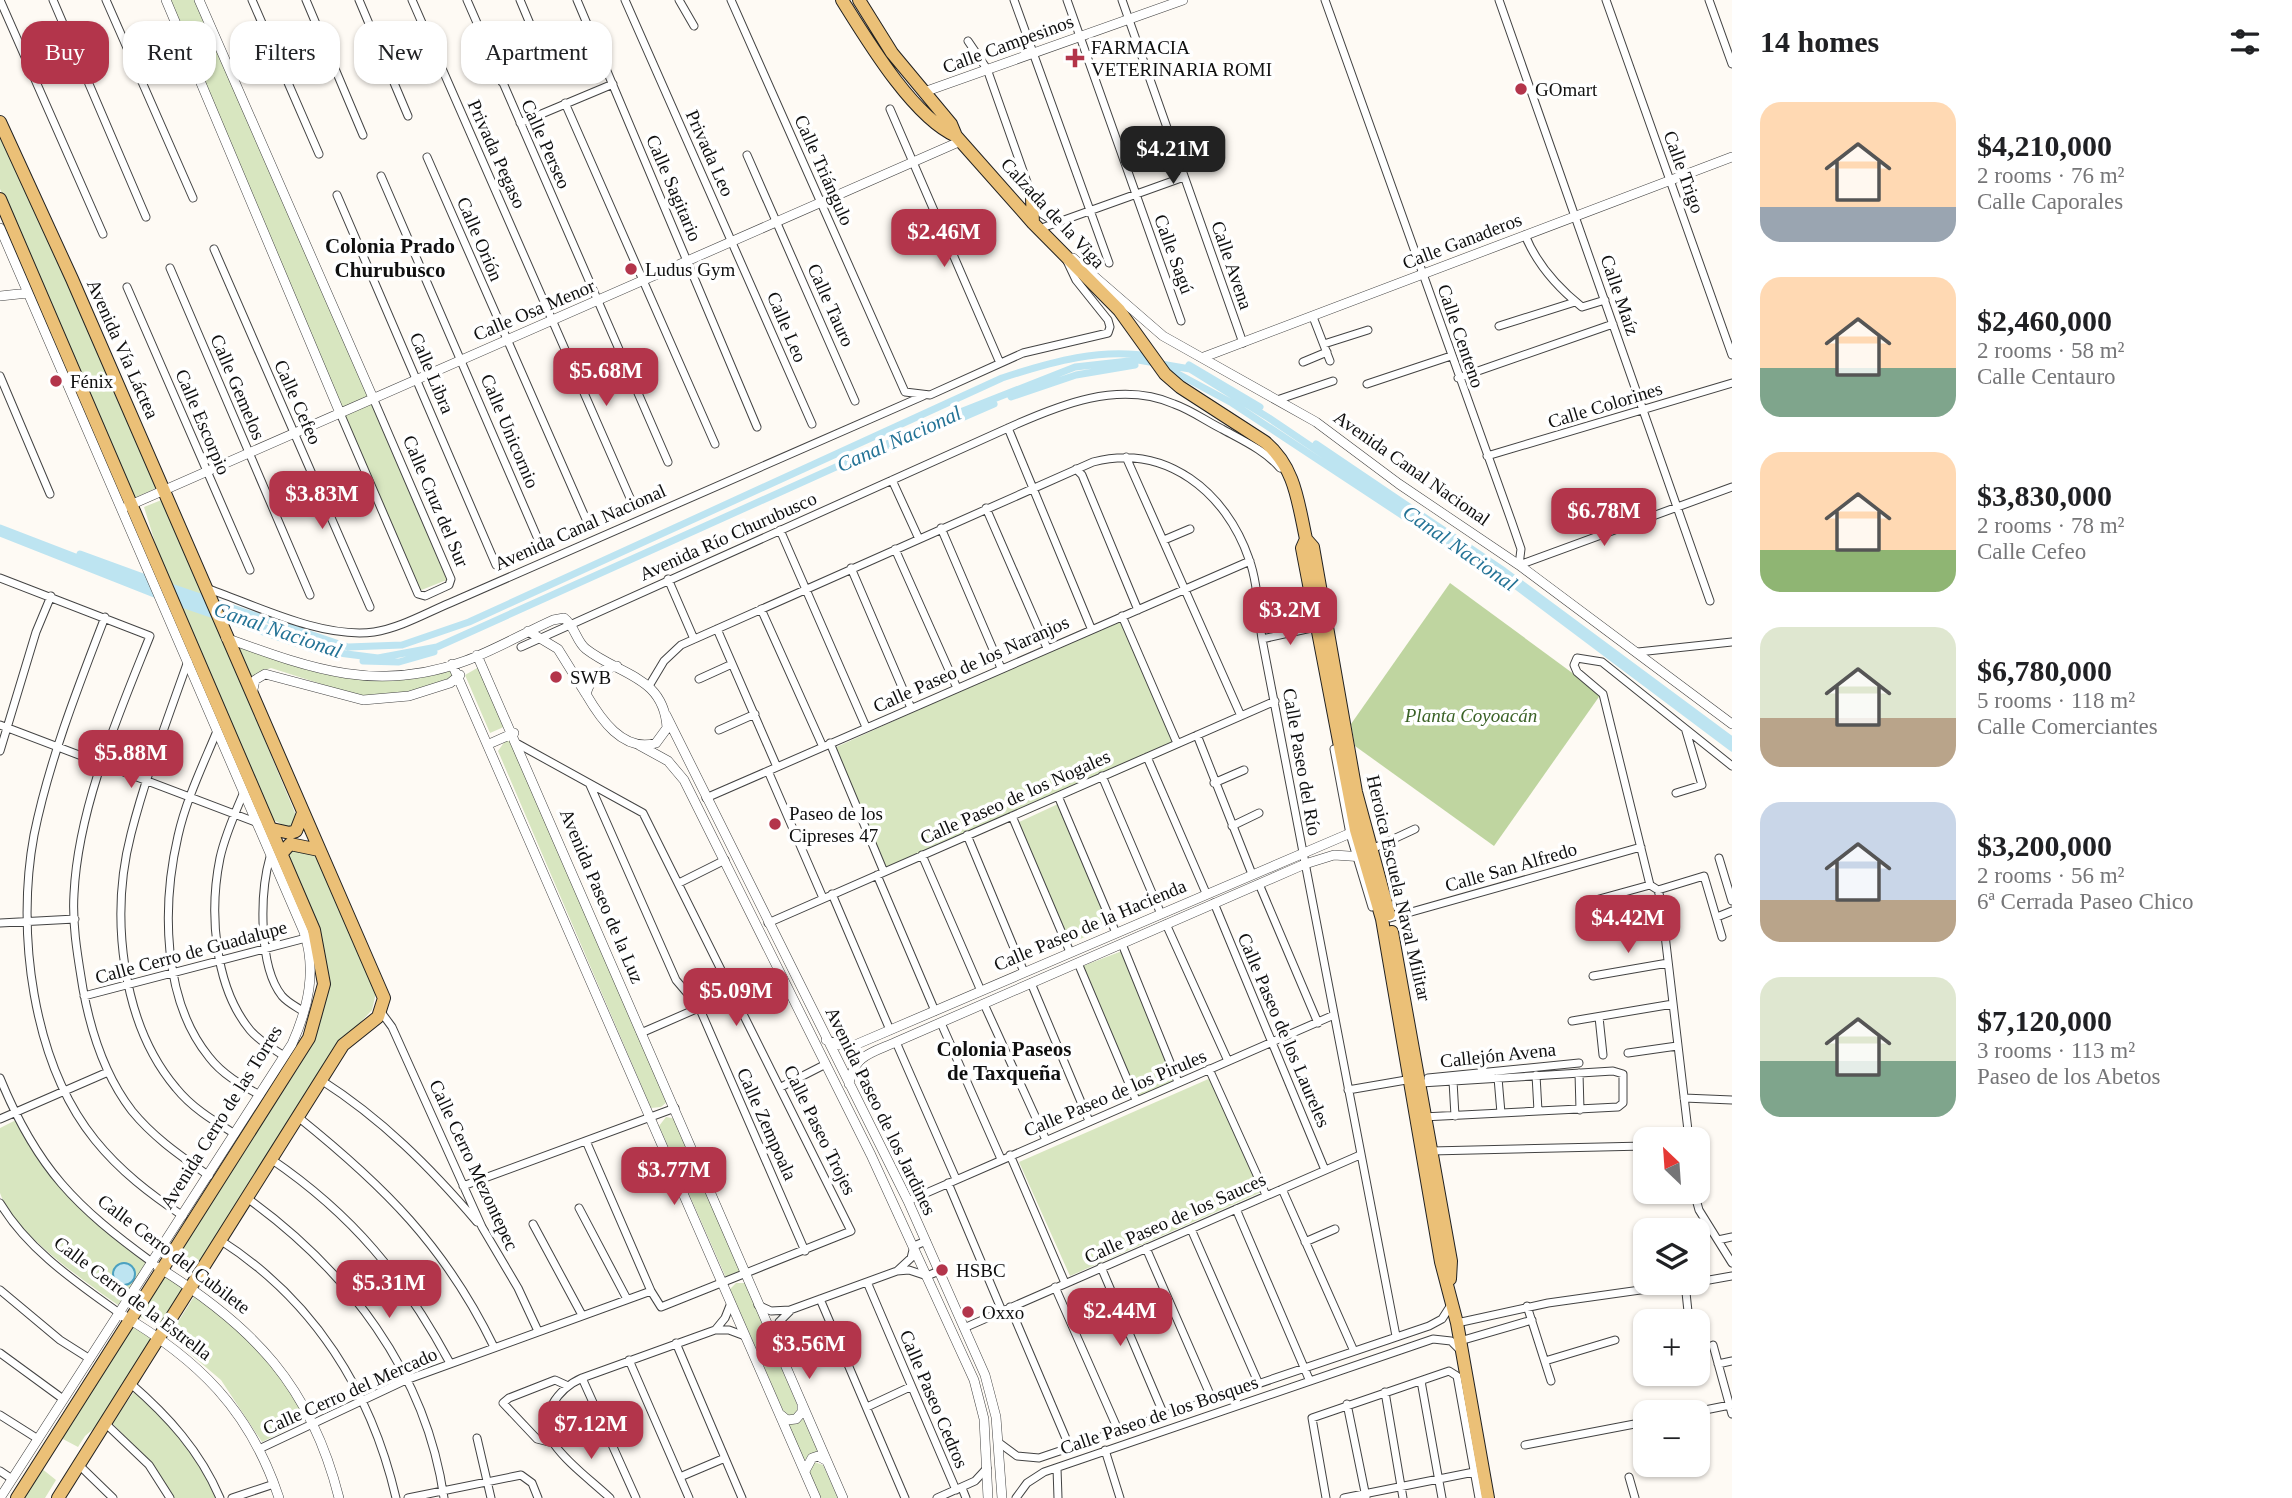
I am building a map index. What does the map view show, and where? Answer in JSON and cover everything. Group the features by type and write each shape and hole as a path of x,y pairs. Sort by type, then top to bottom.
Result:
{"main road":[{"name":"Calzada de la Viga","path":"842,0 891,73 942,130 959,139"},
{"name":"Calzada de la Viga","path":"859,0 892,53 951,124 959,139 1036,226 1123,315"},
{"name":"Avenida Vía Láctea","path":"0,122 206,591"},
{"path":"1011,198 1023,198 1031,194 1036,226"},
{"path":"0,199 132,503"},
{"name":"Heroica Escuela Naval Militar","path":"1123,315 1159,367 1180,387 1277,452 1293,477 1306,539 1313,547 1356,792 1357,830"},
{"name":"Avenida Cerro de las Torres","path":"17,1498 125,1316 309,1038 324,984 318,942 276,855 272,829 132,503"},
{"name":"Heroica Escuela Naval Militar","path":"1306,539 1303,548 1314,628 1357,830 1382,919 1415,1080"},
{"path":"58,1498 343,1045 381,1012 384,998 206,591"},
{"path":"272,829 290,833 296,831 303,813"},
{"path":"276,855 290,844 319,850"},
{"name":"Heroica Escuela Naval Militar","path":"1364,854 1390,918 1441,1262 1457,1323 1488,1498"},
{"name":"Heroica Escuela Naval Militar","path":"1421,1117 1431,1151 1451,1261 1450,1290"}],"street":[{"path":"0,0 103,234"},
{"path":"53,0 146,217"},
{"path":"106,0 193,198"},
{"name":"Calle Cruz del Sur","path":"166,0 418,594 425,596 450,585 451,579 199,0"},
{"path":"252,0 319,154"},
{"path":"306,0 363,135"},
{"path":"359,0 408,116"},
{"name":"Privada Pegaso","path":"412,0 634,507"},
{"name":"Calle Perseo","path":"467,0 476,21"},
{"path":"520,0 529,21"},
{"name":"Calle Sagitario","path":"577,0 586,21"},
{"name":"Privada Leo","path":"625,0 733,242"},
{"path":"679,0 694,26"},
{"name":"Calle Triángulo","path":"731,0 905,392 923,396"},
{"path":"1014,0 1109,263"},
{"name":"Calle Sagú","path":"1067,0 1181,321"},
{"name":"Calle Avena","path":"1122,0 1243,343"},
{"name":"Calle Campesinos","path":"925,92 1183,0"},
{"name":"Calle Centeno","path":"1325,0 1521,549 1519,565"},
{"name":"Calle Maíz","path":"1499,0 1645,409 1710,601"},
{"name":"Calle Trigo","path":"1606,0 1732,355"},
{"path":"1709,0 1732,64"},
{"path":"968,41 987,69 1031,194 1042,214 1056,223"},
{"name":"Calle Sagitario","path":"612,79 757,427"},
{"name":"Calle Perseo","path":"503,84 668,463"},
{"path":"520,123 614,84"},
{"path":"565,103 715,444"},
{"path":"890,109 1000,363"},
{"name":"Calle Osa Menor","path":"120,509 914,164 959,139"},
{"name":"Calle Tauro","path":"747,155 855,401"},
{"name":"Calle Orión","path":"427,157 589,526"},
{"name":"Calle Ganaderos","path":"1204,358 1732,157"},
{"name":"Calle Unicornio","path":"381,176 541,546"},
{"path":"1036,226 1056,223 1184,177"},
{"name":"Calle Libra","path":"337,195 496,565"},
{"path":"0,228 120,509"},
{"path":"1525,236 1541,267 1575,302 1582,307 1605,300"},
{"name":"Calle Leo","path":"733,242 812,424"},
{"name":"Calle Cefeo","path":"214,249 370,607"},
{"name":"Avenida Canal Nacional","path":"206,591 321,628 347,633 375,632 450,603 923,396 937,393 1000,363 1050,345 1104,335 1110,325 1076,280 1065,255"},
{"name":"Avenida Canal Nacional","path":"1065,255 1084,265 1163,336 1280,399 1519,565 1732,723"},
{"name":"Calle Gemelos","path":"170,268 310,595"},
{"name":"Calle Escorpio","path":"127,287 250,570"},
{"path":"0,296 28,293"},
{"path":"1499,326 1575,302"},
{"path":"1313,317 1331,361"},
{"path":"1458,378 1613,324"},
{"path":"1303,362 1325,348 1368,330"},
{"path":"1367,384 1451,356"},
{"path":"0,376 50,494"},
{"path":"1280,399 1333,381"},
{"name":"Calle Colorines","path":"1487,456 1732,383"},
{"name":"Avenida Río Churubusco","path":"521,647 1044,412 1115,394 1148,396 1174,404 1253,447 1277,464 1297,498"},
{"path":"1008,428 1091,628"},
{"path":"1126,457 1241,716"},
{"name":"Calle Paseo del Río","path":"649,687 671,653 694,639 1076,469 1109,458 1126,457 1165,464 1206,490 1228,514 1250,561 1262,639 1396,1336"},
{"path":"1076,469 1082,475 1138,610"},
{"path":"892,480 919,539"},
{"path":"1519,565 1732,486"},
{"path":"986,508 1047,648"},
{"name":"Avenida Cerro de las Torres","path":"120,509 188,660 256,823 276,855 306,938 311,961 310,986 304,1012 284,1056 183,1216 158,1266"},
{"path":"942,528 1001,668"},
{"path":"1164,540 1190,529"},
{"path":"780,530 866,727"},
{"path":"895,549 957,688"},
{"name":"Calle Paseo de los Naranjos","path":"706,798 1250,561"},
{"path":"851,568 911,708"},
{"path":"0,578 150,636 103,765 82,832 74,895 75,919 84,996 95,1042 108,1072 146,1127 163,1144 209,1176"},
{"path":"668,579 694,639"},
{"path":"0,751 4,727 51,596"},
{"path":"761,609 826,745 881,873 935,1011"},
{"path":"1122,616 1177,743"},
{"path":"105,617 59,747 34,836 27,921 29,959 42,1026 63,1090 94,1139 126,1174 183,1216"},
{"path":"226,638 340,674 376,678 465,661 528,631 559,618 571,624 584,647 649,687 666,715 667,729 661,739 639,745 611,730 558,649 528,631"},
{"path":"1262,639 1314,628"},
{"path":"717,629 777,767"},
{"path":"1638,652 1732,642"},
{"name":"Avenida Paseo de la Luz","path":"477,655 514,733 747,1276 757,1305 844,1498"},
{"path":"1688,1127 1665,925 1658,890 1650,885 1603,694 1577,672 1574,666 1577,658 1602,662 1732,766"},
{"path":"188,660 130,835 122,890 130,985 141,1027 163,1070 193,1106 235,1135"},
{"path":"459,679 465,661"},
{"path":"452,664 816,1498"},
{"path":"699,679 732,664"},
{"path":"586,694 589,683 598,673 617,666"},
{"path":"252,696 255,680 271,673 322,691 363,700 409,696 459,679"},
{"name":"Calle Paseo de los Nogales","path":"768,923 1275,701"},
{"path":"719,730 755,714"},
{"name":"Avenida Paseo de los Jardines","path":"666,715 908,1201 964,1328 992,1394 1002,1498"},
{"path":"4,727 272,829"},
{"path":"1676,793 1702,785 1686,729"},
{"path":"217,730 178,833 171,872 169,902 174,973 187,1019 198,1042 224,1072 260,1095"},
{"path":"489,744 514,733"},
{"path":"1197,735 1252,874"},
{"path":"518,744 590,785"},
{"name":"Avenida Paseo de los Jardines","path":"639,745 677,770 797,1004 914,1245 981,1398 988,1498"},
{"path":"1147,757 1206,894"},
{"path":"1214,783 1244,770"},
{"path":"768,771 823,898"},
{"path":"1102,776 1161,914"},
{"name":"Calle Paseo Trojes","path":"590,785 638,808 647,818 851,1231 805,1251"},
{"name":"Calle Zempoala","path":"590,785 676,980 699,1007 805,1251"},
{"path":"244,792 226,838 217,878 216,922 220,961 227,988 240,1016 261,1041 284,1056"},
{"path":"1058,796 1116,933"},
{"path":"1232,826 1259,813"},
{"path":"1012,816 1070,952"},
{"path":"1364,854 1415,829"},
{"name":"Calle Paseo de la Hacienda","path":"855,1045 1357,830"},
{"path":"967,835 1024,972"},
{"name":"Calle San Alfredo","path":"1390,918 1641,847"},
{"name":"Calle Paseo de la Hacienda","path":"862,1057 1305,864 1334,855 1364,854"},
{"path":"276,855 264,889 266,949 274,983 288,1002 304,1012"},
{"path":"922,855 981,991"},
{"path":"1719,858 1732,901"},
{"path":"678,883 725,860"},
{"path":"1658,890 1702,876 1706,880 1722,937"},
{"path":"1259,884 1318,1023"},
{"path":"1581,904 1650,885"},
{"path":"1220,888 1225,899"},
{"path":"832,894 890,1030"},
{"path":"1194,899 1198,910"},
{"name":"Calle Paseo de los Laureles","path":"1214,903 1325,1170"},
{"path":"1717,917 1732,911"},
{"path":"0,923 75,919"},
{"path":"1166,924 1228,1061"},
{"path":"1596,935 1665,925"},
{"name":"Calle Cerro de Guadalupe","path":"84,996 306,938"},
{"path":"1122,944 1178,1082"},
{"path":"1078,963 1136,1100"},
{"path":"1593,976 1668,963"},
{"path":"785,981 796,976"},
{"path":"1031,983 1088,1121"},
{"path":"641,1033 733,993"},
{"path":"797,1004 807,1000"},
{"path":"984,1004 1046,1140"},
{"path":"1572,1021 1673,1004"},
{"path":"946,1006 951,1018"},
{"name":"Calle Cerro Mezontepec","path":"381,1012 392,1027 482,1227 518,1288 538,1331"},
{"name":"Calle Paseo de los Pirules","path":"908,1201 1334,1015"},
{"path":"1599,1017 1603,1055"},
{"path":"941,1023 1001,1159"},
{"path":"826,1040 845,1046 855,1045 855,1056 862,1057"},
{"path":"896,1042 1006,1309 1070,1448"},
{"path":"1628,1053 1677,1046"},
{"path":"849,1084 854,1065 862,1057"},
{"name":"Callejón Avena","path":"1415,1080 1578,1063"},
{"path":"781,1087 826,1064"},
{"path":"1209,1069 1266,1195"},
{"path":"1348,1090 1415,1080 1453,1081 1613,1071 1623,1074 1620,1107 1421,1117"},
{"path":"0,1119 108,1072"},
{"path":"1578,1073 1580,1110"},
{"path":"1536,1075 1538,1111"},
{"name":"Calle Cerro del Cubilete","path":"0,1078 13,1113 62,1188 107,1229 233,1318 268,1353 293,1388 312,1425 324,1450 339,1498"},
{"path":"1498,1078 1501,1113"},
{"path":"321,1080 354,1100 400,1139 482,1227"},
{"name":"Heroica Escuela Naval Militar","path":"1415,1080 1436,1263 1452,1303"},
{"path":"1453,1081 1455,1116"},
{"path":"1684,1098 1732,1100"},
{"path":"463,1186 675,1108"},
{"path":"298,1117 361,1168 434,1245 465,1291 494,1347"},
{"path":"860,1133 872,1128"},
{"path":"586,1141 657,1304 664,1307 805,1251"},
{"path":"1431,1151 1633,1146"},
{"path":"871,1155 883,1150"},
{"path":"1010,1155 1065,1283"},
{"name":"Calle Paseo de los Sauces","path":"964,1328 1360,1155"},
{"path":"271,1159 337,1209 373,1246 420,1307 450,1363"},
{"path":"1282,1189 1353,1349"},
{"path":"247,1198 283,1224 340,1278 382,1335 406,1380 431,1443 443,1494"},
{"name":"Calle Cerro de la Estrella","path":"0,1203 49,1259 125,1316 188,1358 216,1386 259,1449 279,1498"},
{"path":"1697,1204 1732,1263"},
{"path":"579,1208 627,1299"},
{"path":"1236,1209 1309,1379"},
{"path":"533,1224 582,1315"},
{"path":"1191,1229 1258,1382"},
{"path":"1306,1242 1335,1229"},
{"path":"1718,1240 1732,1237"},
{"path":"220,1240 245,1256 304,1312 344,1365 363,1400 381,1444 396,1498"},
{"path":"897,1271 911,1258 914,1245 926,1241"},
{"path":"1146,1248 1212,1399"},
{"path":"1101,1267 1164,1415"},
{"path":"757,1305 771,1311 790,1310 897,1271 909,1270 928,1276 939,1271"},
{"path":"1710,1280 1732,1276"},
{"name":"Calle Paseo Cedros","path":"866,1282 910,1387 959,1489"},
{"path":"1055,1287 1119,1432"},
{"path":"0,1290 60,1340 90,1359"},
{"name":"Calle Cerro del Mercado","path":"259,1449 406,1380 650,1291"},
{"path":"1457,1323 1527,1306 1633,1291"},
{"path":"820,1299 905,1498"},
{"path":"715,1330 732,1303"},
{"name":"Calle Paseo de los Bosques","path":"998,1442 1017,1456 1039,1458 1442,1319 1452,1303"},
{"path":"1527,1306 1551,1381"},
{"path":"773,1340 777,1326 790,1310"},
{"name":"Avenida Cerro de las Torres","path":"0,1498 90,1359 125,1316"},
{"path":"1461,1346 1532,1320"},
{"path":"610,1498 553,1443 548,1426 550,1409 566,1385 715,1330 729,1330 745,1336"},
{"name":"Calle Paseo de los Bosques","path":"1016,1498 1027,1483 1044,1472 1309,1379 1433,1339 1451,1341 1461,1346"},
{"path":"1545,1361 1615,1340"},
{"path":"676,1343 742,1498"},
{"path":"1713,1345 1732,1414"},
{"path":"0,1353 63,1399"},
{"path":"629,1360 689,1498"},
{"path":"1718,1364 1732,1361"},
{"path":"1326,1498 1312,1418 1449,1371 1457,1376 1479,1498"},
{"name":"Calle Paseo de los Bosques","path":"1276,1376 1283,1389"},
{"path":"582,1378 636,1498"},
{"path":"553,1443 537,1439 503,1403 509,1398 555,1380 566,1385"},
{"path":"1421,1381 1442,1498"},
{"path":"130,1383 186,1438 211,1476 220,1498"},
{"path":"867,1407 910,1387"},
{"path":"1385,1392 1403,1498"},
{"path":"780,1414 787,1419 796,1419 802,1412 802,1403"},
{"path":"1347,1404 1366,1496"},
{"path":"1710,1409 1730,1405"},
{"path":"0,1415 38,1439"},
{"path":"105,1423 149,1465 170,1498"},
{"path":"1525,1445 1633,1424"},
{"path":"477,1438 491,1498"},
{"path":"1105,1450 1120,1498"},
{"path":"805,1471 812,1458 822,1457 827,1461"},
{"path":"680,1477 725,1458"},
{"name":"Calle Paseo de los Bosques","path":"1039,1458 1036,1464 1044,1472"},
{"path":"79,1465 113,1498"},
{"path":"937,1498 975,1481 987,1467"},
{"path":"1057,1468 1058,1498"},
{"path":"0,1471 12,1479"},
{"path":"1344,1498 1366,1496 1475,1472"},
{"path":"408,1498 443,1494 522,1475 532,1483 538,1498"},
{"path":"1629,1477 1635,1498"},
{"path":"232,1498 274,1484"},
{"path":"959,1489 966,1498"}],"green space":[{"path":"168,0 196,0 205,21 177,21"},
{"path":"216,46 230,78 230,84 233,84 449,579 419,591 204,84 216,84"},
{"path":"0,125 161,486 134,498 0,189"},
{"path":"164,499 298,820 292,829 273,820 159,555 144,507"},
{"name":"Planta Coyoacán","path":"1450,583 1601,694 1494,846 1355,746 1351,724"},
{"path":"1125,616 1181,747 887,875 832,749"},
{"path":"234,646 377,680 452,669 455,677 407,692 362,697 271,668 259,672 250,683"},
{"path":"479,667 506,726 490,733 465,675"},
{"path":"505,741 512,741 668,1101 661,1107 651,1108 498,751"},
{"path":"1058,804 1109,926 1067,945 1017,823"},
{"path":"294,849 317,853 376,993 372,1010 343,1041 197,1275 174,1260 300,1065 325,1000 289,858 289,852"},
{"path":"1122,951 1180,1078 1138,1097 1083,966"},
{"path":"1213,1077 1264,1191 1070,1276 1019,1162"},
{"path":"666,1117 677,1119 741,1274 727,1280 659,1126"},
{"path":"16,1120 58,1182 90,1215 147,1262 118,1305 52,1255 20,1224 8,1208 0,1193 0,1128"},
{"path":"165,1275 187,1288 161,1330 139,1316"},
{"path":"736,1283 745,1283 799,1409 794,1416 785,1415 730,1289"},
{"path":"195,1295 230,1322 259,1350 284,1382 307,1420 262,1442 221,1380 169,1336"},
{"path":"133,1327 155,1341 104,1420 85,1436 78,1447 61,1438"},
{"path":"136,1389 187,1437 218,1498 174,1498 151,1463 112,1423"},
{"path":"802,1416 819,1454 810,1455 804,1461 787,1422"},
{"path":"814,1462 823,1465 838,1498 821,1498 809,1471"},
{"path":"41,1468 56,1480 45,1498 21,1498"}],"water":[{"path":"124,1263 132,1266 135,1274 132,1282 124,1285 116,1282 113,1274 116,1266"}],"waterway":[{"name":"Canal Nacional","path":"165,585 348,647 402,645 469,622 1002,378 1058,362 1096,355 1134,354 1153,357"},
{"name":"Canal Nacional","path":"171,593 331,652 378,658 437,647 940,420 1075,367 1138,360 1190,369 1269,418 1503,576 1732,748"},
{"name":"Canal Nacional","path":"1011,397 1076,375 1135,365"},
{"name":"Canal Nacional","path":"1189,365 1260,407"},
{"name":"Canal Nacional","path":"1167,368 1232,403 1470,560"},
{"name":"Canal Nacional","path":"844,469 994,404"},
{"name":"Canal Nacional","path":"1316,444 1504,571 1732,740"},
{"name":"Canal Nacional","path":"0,528 156,588"},
{"name":"Canal Nacional","path":"0,533 162,597"},
{"name":"Canal Nacional","path":"80,554 154,581"},
{"name":"Canal Nacional","path":"173,601 327,654"},
{"name":"Canal Nacional","path":"363,661 399,662 434,652"}],"place":[{"name":"FARMACIA VETERINARIA ROMI","path":"1075,58"},
{"name":"GOmart","path":"1521,89"},
{"name":"Ludus Gym","path":"631,269"},
{"name":"Fénix","path":"56,381"},
{"name":"SWB","path":"556,677"},
{"name":"Paseo de los Cipreses 47","path":"775,824"},
{"name":"HSBC","path":"942,1270"},
{"name":"Oxxo","path":"968,1312"}],"district":[{"name":"Colonia Prado Churubusco","path":"390,258"},
{"name":"Colonia Paseos de Taxqueña","path":"1004,1061"}]}
